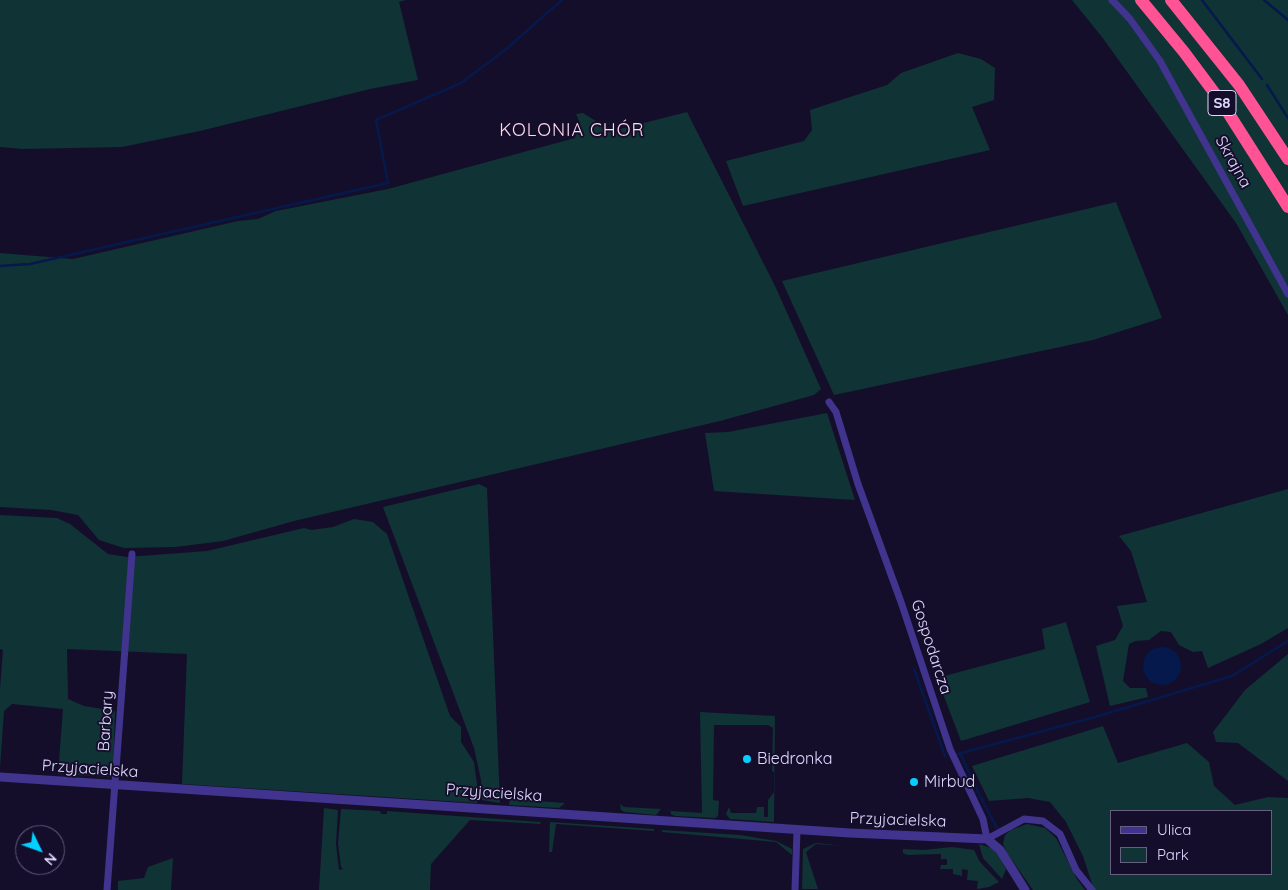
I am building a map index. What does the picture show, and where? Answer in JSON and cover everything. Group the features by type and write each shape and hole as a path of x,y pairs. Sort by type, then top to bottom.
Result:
{"highway":[{"name":"S8","path":"1170,0 1239,85 1288,159"},
{"name":"S8","path":"1143,3 1184,52 1222,103 1288,208"}],"street":[{"name":"Skrajna","path":"1112,0 1130,20 1160,61 1288,294"},
{"name":"Gospodarcza","path":"830,402 836,412 858,484 901,602 950,749 983,819 987,838 1000,850 1025,890"},
{"name":"Barbary","path":"107,890 132,554"},
{"name":"Przyjacielska","path":"0,777 797,830 987,838"},
{"path":"987,838 1024,820 1043,821 1060,834 1076,870 1092,890"},
{"path":"795,890 797,830"}],"green space":[{"path":"0,0 406,0 399,2 418,80 370,89 200,131 122,147 23,149 0,147"},
{"path":"1072,0 1288,0 1288,315 1236,223 1102,37"},
{"path":"958,53 981,59 995,68 994,100 972,107 990,150 743,206 726,161 804,141 812,130 810,110 887,85 901,73"},
{"path":"687,112 776,288 821,389 814,395 720,421 294,521 223,541 175,547 124,548 99,540 78,515 51,510 0,507 0,253 73,259 238,221 258,219 276,211 388,189 575,138 580,123 576,114 583,113 612,131"},
{"path":"1116,202 1162,318 1093,340 834,395 782,281"},
{"path":"827,413 855,500 714,491 705,433 728,432"},
{"path":"479,484 487,488 500,803 482,800 481,780 474,748 383,507"},
{"path":"1288,489 1288,628 1261,644 1208,668 1202,651 1193,652 1179,645 1171,632 1161,631 1149,640 1136,641 1129,644 1123,681 1130,688 1146,688 1148,697 1110,706 1096,646 1115,640 1123,626 1117,606 1147,602 1131,551 1119,536"},
{"path":"0,515 57,518 70,524 108,554 127,557 207,551 304,528 311,530 333,527 354,519 373,522 387,534 450,716 461,727 461,742 474,762 479,799 477,803 182,784 187,654 67,649 68,699 84,706 115,711 113,777 58,774 63,709 12,704 4,711 0,768 0,689 3,650 0,649"},
{"path":"1066,622 1090,702 961,741 937,678 1045,649 1042,629"},
{"path":"1288,654 1288,781 1238,743 1216,742 1213,732 1245,690"},
{"path":"700,712 775,716 774,822 730,819 726,814 729,807 731,813 756,813 757,807 764,807 764,817 768,817 768,800 774,792 774,772 772,771 773,728 768,725 714,725 713,800 719,801 718,816 715,818 675,816 671,814 670,809 671,811 702,813"},
{"path":"1103,726 1118,763 1187,743 1209,762 1214,786 1235,805 1268,797 1288,798 1288,890 1094,890 1083,856 1066,822 1050,802 1028,798 989,801 972,766"},
{"path":"510,799 565,803 559,808 509,805"},
{"path":"620,804 624,807 661,809 656,815 625,812 621,810"},
{"path":"324,808 338,810 336,844 339,870 343,869 341,867 338,844 341,809 380,811 381,814 387,814 387,811 540,822 541,824 470,820 431,864 430,890 319,890"},
{"path":"550,822 654,829 654,831 556,824 552,852 549,852"},
{"path":"1027,824 1045,828 1056,838 1077,879 1085,890 1033,890 1007,853 1003,844 1005,835 1011,830"},
{"path":"662,830 740,835 776,841 792,849 792,855 776,842 662,832"},
{"path":"816,843 844,846 816,844 806,852 818,889 802,889 803,849"},
{"path":"979,844 991,848 999,855 1006,869 1002,879 983,858"},
{"path":"952,847 974,850 980,862 999,882 989,887 977,889 978,881 967,880 968,870 962,869 962,876 953,874 953,869 940,869 941,865 947,865 947,859 941,859 941,854 907,855 903,853 903,849 924,850"},
{"path":"173,858 171,890 118,890 118,881 144,878 148,867"}],"water":[{"path":"1162,647 1175,653 1181,666 1175,679 1162,685 1149,679 1143,666 1149,653"}],"waterway":[{"path":"0,266 30,264 388,183 376,120 461,83 505,50 562,0"},
{"path":"1202,0 1262,79"},
{"path":"1264,0 1288,20"},
{"path":"1267,85 1288,118"},
{"path":"958,754 1095,717 1232,676 1288,641"},
{"path":"914,669 945,756"},
{"path":"960,753 979,794"},
{"path":"980,796 997,828"}],"place":[{"name":"Biedronka","path":"747,759"},
{"name":"Mirbud","path":"914,782"}],"district":[{"name":"KOLONIA CHÓR","path":"572,131"}]}
